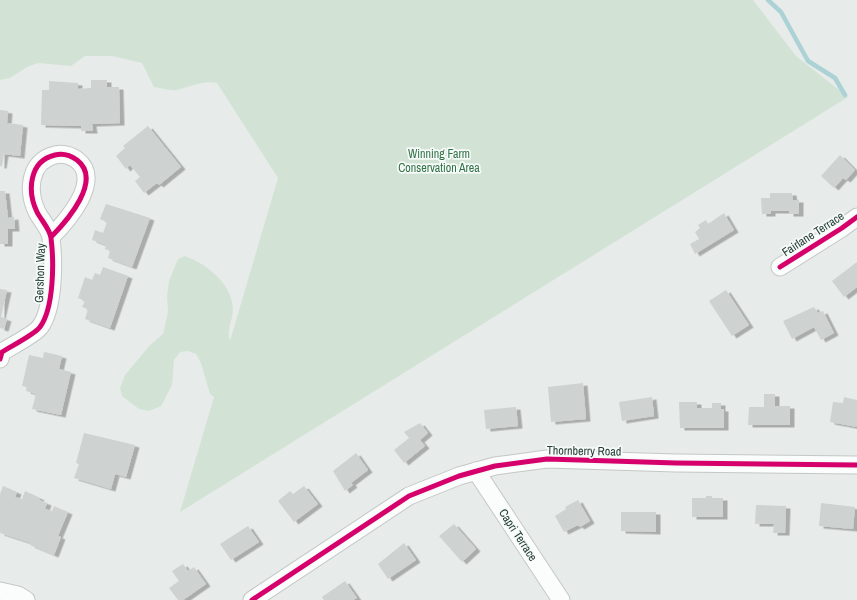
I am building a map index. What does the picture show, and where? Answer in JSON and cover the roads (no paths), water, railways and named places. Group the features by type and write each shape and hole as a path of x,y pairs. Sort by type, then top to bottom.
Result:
{"street":[{"name":"Fairlane Terrace","path":"780,267 857,217"},
{"name":"Gershon Way","path":"0,359 2,352 39,328 49,309 51,288 51,237"},
{"name":"Thornberry Road","path":"252,600 409,496 458,476 520,461 547,459 676,464 857,465"},
{"name":"Capri Terrace","path":"476,471 561,600"},
{"path":"0,591 18,595 26,600"}],"waterway":[{"path":"768,0 781,12 808,61 835,78 845,95"}],"park label":[{"name":"Winning Farm Conservation Area","path":"439,161"}]}
